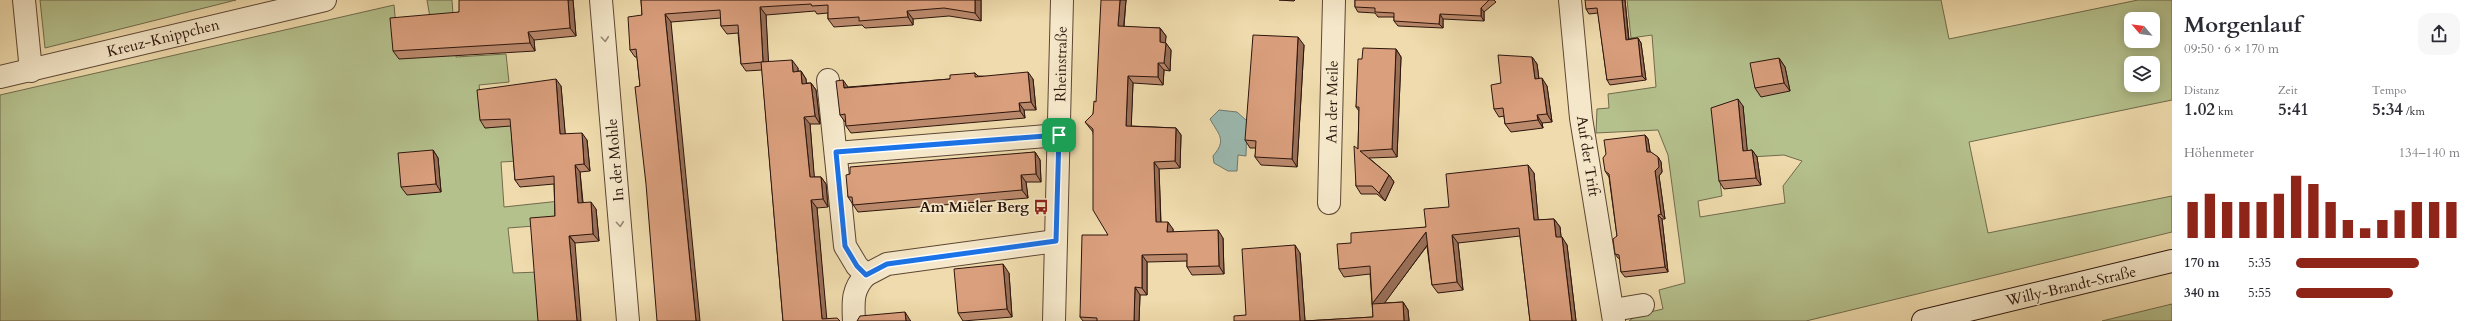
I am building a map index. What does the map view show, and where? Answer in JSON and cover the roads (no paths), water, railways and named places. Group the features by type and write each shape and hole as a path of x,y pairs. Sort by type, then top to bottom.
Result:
{"street":[{"path":"24,0 31,71"},
{"name":"Kreuz-Knippchen","path":"0,77 31,71 325,0"},
{"name":"In der Mohle","path":"601,0 628,321"},
{"name":"Rheinstraße","path":"1054,321 1062,0"},
{"name":"An der Meile","path":"1329,203 1334,0"},
{"name":"Auf der Trift","path":"1570,0 1581,118 1614,316 1643,305"},
{"path":"828,80 845,246 857,266 866,275"},
{"path":"836,152 1059,135"},
{"path":"854,321 853,297 856,287 866,275 887,264 1056,241"},
{"name":"Willy-Brandt-Straße","path":"1923,321 2172,261"},
{"name":"Rheinstraße","path":"1046,321 1055,296"}],"water":[{"path":"1219,110 1237,112 1247,121 1246,156 1238,155 1237,171 1228,171 1214,163 1213,156 1220,146 1221,141 1219,134 1210,119"}],"place":[{"name":"Am Mieler Berg","path":"1041,207"}]}
